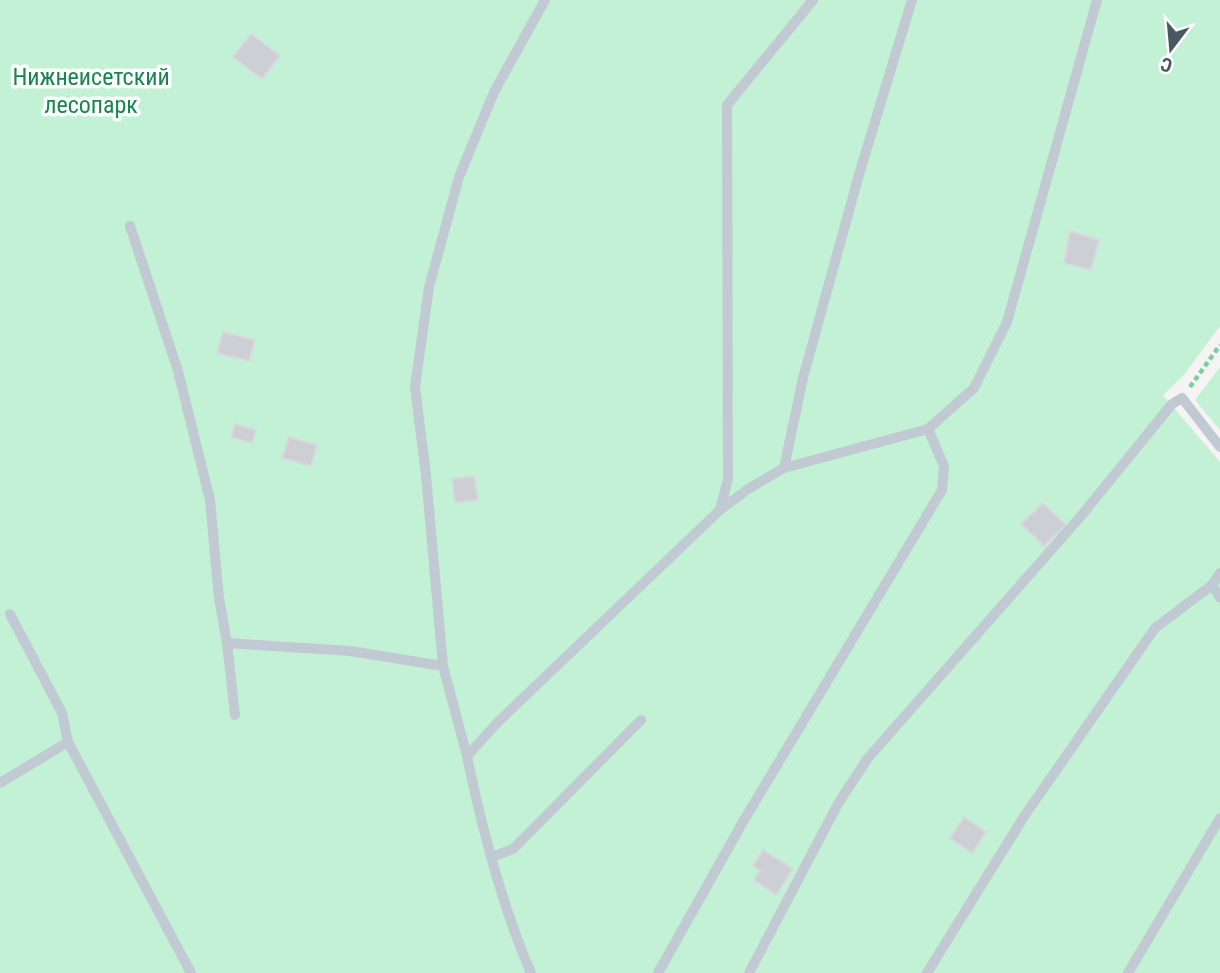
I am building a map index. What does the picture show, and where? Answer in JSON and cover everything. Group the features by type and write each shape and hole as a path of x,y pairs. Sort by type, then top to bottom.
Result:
{"lane":[{"path":"531,973 519,944 479,816 467,756 443,666 426,475 415,387 429,287 464,164 494,92 545,0"},
{"path":"720,510 729,479 727,105 813,0"},
{"path":"784,468 814,339 860,171 912,0"},
{"path":"467,756 498,722 720,510 748,489 784,468 928,429 974,388 1007,322 1097,0"},
{"path":"130,226 178,371 210,500 234,715"},
{"path":"749,973 839,802 868,758 1081,516 1172,404 1182,398 1220,447"},
{"path":"658,973 744,820 942,490 944,466 928,429"},
{"path":"927,973 1025,815 1155,628 1212,585 1220,573"},
{"path":"1212,585 1220,598"},
{"path":"10,614 62,713 68,741 191,973"},
{"path":"227,643 350,651 443,666"},
{"path":"492,857 513,849 640,720"},
{"path":"0,783 68,741"},
{"path":"1128,973 1220,818"}],"path":[{"path":"1182,398 1220,345"}],"green space":[{"name":"Нижнеисетский лесопарк","path":"0,0 1220,0 1220,326 1184,375 1163,395 1220,462 1220,973 0,973"},
{"path":"1220,367 1220,430 1195,400"}],"building":[{"path":"251,34 280,56 262,79 233,57"},
{"path":"1070,231 1099,240 1091,270 1064,263"},
{"path":"223,332 255,340 249,361 217,353"},
{"path":"235,424 256,430 252,443 231,437"},
{"path":"289,437 317,445 311,466 282,458"},
{"path":"474,476 478,500 455,503 452,479"},
{"path":"1043,503 1066,525 1044,546 1021,524"},
{"path":"964,817 986,832 972,853 950,838"},
{"path":"763,850 793,869 776,895 754,880 760,870 753,866"}]}
